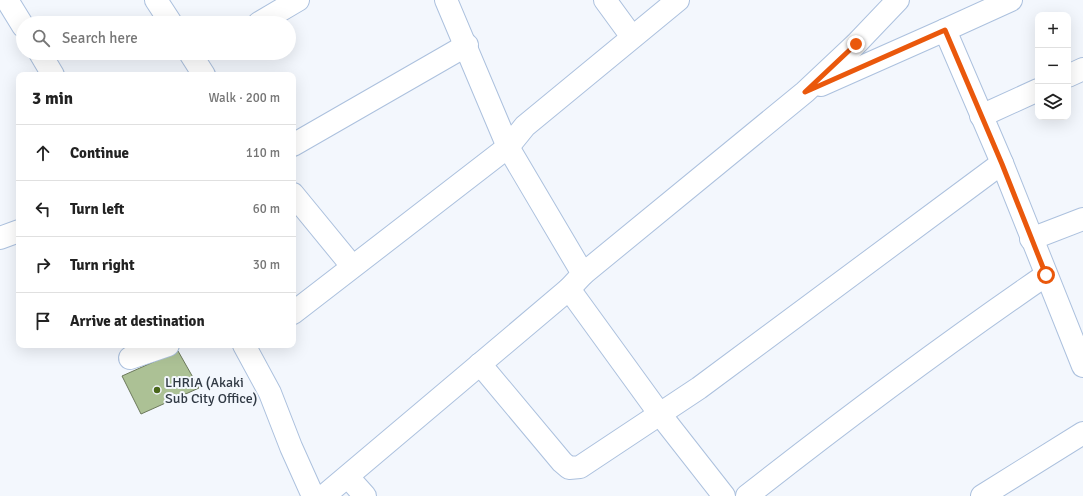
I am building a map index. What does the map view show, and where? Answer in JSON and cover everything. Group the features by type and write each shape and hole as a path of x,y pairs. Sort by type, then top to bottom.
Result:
{"street":[{"path":"7,0 17,16"},
{"path":"156,0 166,16"},
{"path":"271,16 298,0"},
{"path":"446,0 467,45 508,146 576,281 660,413 724,496"},
{"path":"605,0 632,37"},
{"path":"296,311 508,146 525,126 678,0"},
{"path":"324,496 576,281 805,92 856,44 898,0"},
{"path":"805,92 1011,0"},
{"path":"945,30 1002,164 1083,366"},
{"path":"296,142 467,45"},
{"path":"44,60 51,72"},
{"path":"1071,75 1083,69"},
{"path":"981,116 1035,91"},
{"path":"480,364 562,462 569,468 580,467 699,388 1002,164"},
{"path":"296,198 352,266"},
{"path":"1031,239 1083,219"},
{"path":"0,238 16,231"},
{"path":"747,496 848,416 930,356 1046,275"},
{"path":"130,358 159,348"},
{"path":"249,348 270,393 291,447 313,496"},
{"path":"982,496 1083,433"},
{"path":"348,477 365,496"}],"building":[{"path":"178,351 199,388 141,414 122,376"}],"place":[{"name":"LHRIA (Akaki Sub City Office)","path":"157,390"}],"route":[{"path":"856,44 805,92 945,30 1002,164 1046,275"}]}
